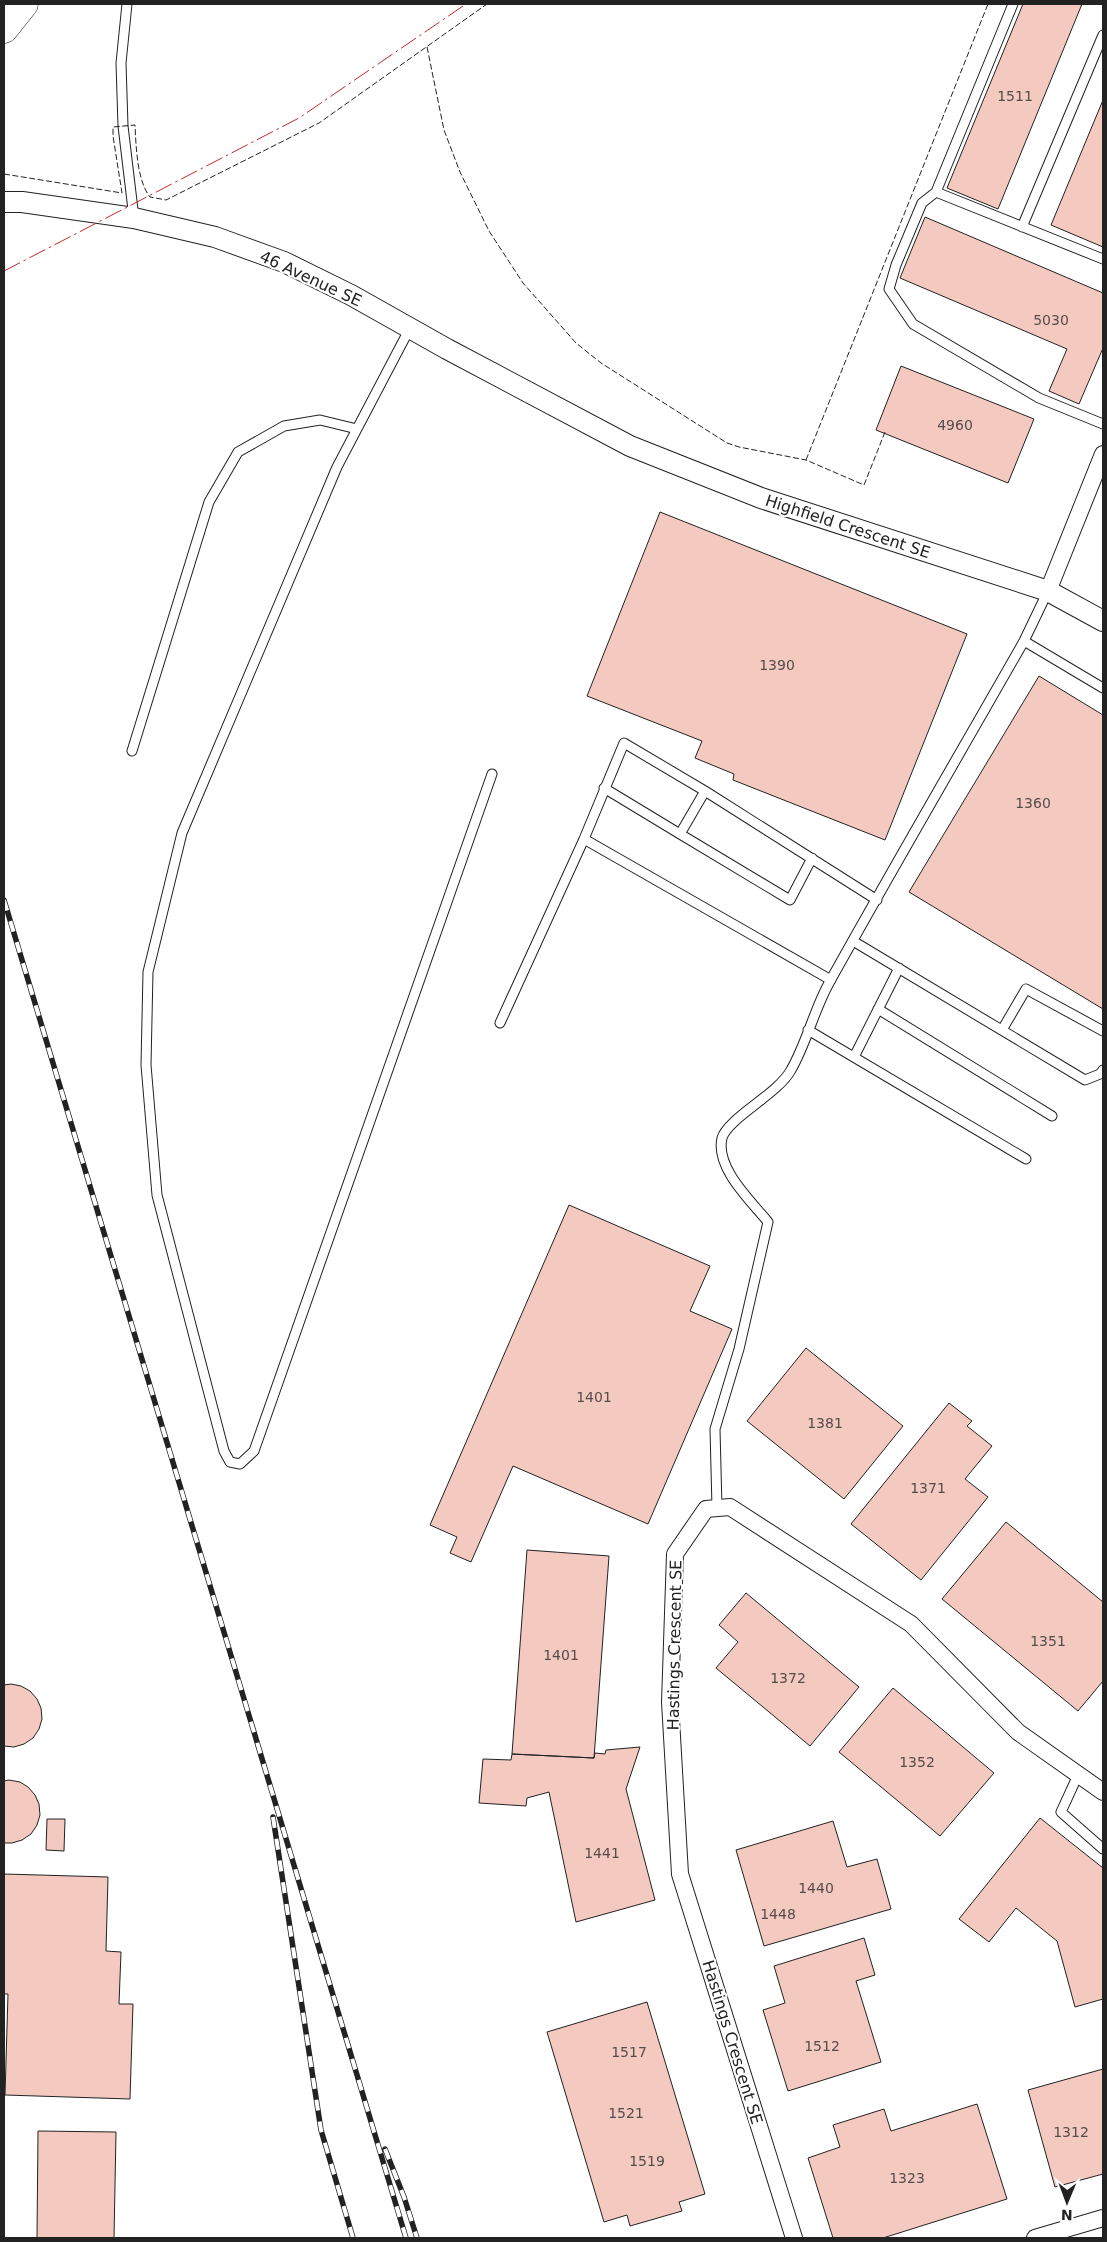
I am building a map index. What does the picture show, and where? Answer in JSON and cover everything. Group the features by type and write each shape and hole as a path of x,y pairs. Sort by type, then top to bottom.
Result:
{"highway":[{"path":"4,28 24,4"}],"street":[{"name":"46 Avenue SE","path":"4,202 22,202 134,218 215,237 284,262 351,295 593,427"},
{"name":"Highfield Crescent SE","path":"593,427 630,446 761,498 1048,591 1103,621"},
{"path":"1048,591 1103,454"},
{"path":"717,1508 730,1508 911,1624 1018,1732 1103,1792"},
{"name":"Hastings Crescent SE","path":"717,1508 706,1510 675,1554 670,1702 680,1874 794,2238"},
{"path":"1035,2238 1103,2218"}],"lane":[{"path":"126,4 121,63 122,126 134,218"},
{"path":"1013,4 936,192 922,203 896,265 890,289 913,324 1039,398 1103,424"},
{"path":"1022,227 1103,35"},
{"path":"936,192 1103,260"},
{"path":"410,328 337,467 182,833 148,972 146,1065 157,1195 224,1451 230,1462 240,1464 254,1451 492,774"},
{"path":"132,751 209,502 238,452 284,426 320,420 357,429"},
{"path":"717,1508 715,1429 739,1349 768,1222 727,1171 722,1141 724,1133 739,1118 769,1096 791,1071 831,980 1024,641 1048,591"},
{"path":"1024,641 1103,688"},
{"path":"500,1023 584,839 624,743 705,791 876,900"},
{"path":"604,788 790,900 812,858"},
{"path":"680,834 705,791"},
{"path":"584,839 831,980"},
{"path":"853,940 1084,1080 1100,1074 1103,1070"},
{"path":"854,1057 899,968"},
{"path":"1002,1030 1026,989 1103,1032"},
{"path":"878,1009 1052,1116"},
{"path":"808,1030 1026,1159"},
{"path":"1078,1775 1061,1812 1103,1849"}],"building":[{"path":"1023,4 1082,4 998,209 947,188"},
{"path":"1103,100 1103,247 1051,225"},
{"path":"925,217 1103,293 1103,348 1079,404 1049,391 1067,349 900,278"},
{"path":"901,366 1034,419 1008,483 876,430"},
{"path":"660,512 967,634 885,840 733,780 734,774 695,758 702,741 587,696"},
{"path":"1039,676 1103,715 1103,1009 909,892"},
{"path":"569,1205 710,1266 690,1311 732,1329 648,1524 513,1466 471,1562 450,1553 457,1537 430,1525"},
{"path":"806,1348 903,1426 844,1499 747,1421"},
{"path":"949,1403 972,1421 967,1426 992,1446 965,1479 988,1497 921,1580 851,1524"},
{"path":"1006,1522 1103,1602 1103,1681 1078,1711 942,1599"},
{"path":"527,1550 609,1556 594,1758 512,1754"},
{"path":"746,1593 859,1687 810,1746 716,1668 738,1642 719,1625"},
{"path":"4,1685 21,1686 30,1691 37,1699 41,1708 42,1719 39,1729 33,1738 24,1744 14,1747 4,1746"},
{"path":"893,1688 994,1773 940,1836 839,1752"},
{"path":"640,1747 626,1789 655,1900 576,1922 549,1792 527,1798 526,1806 479,1803 483,1759 511,1760 512,1754 594,1758 595,1753 605,1754 606,1750"},
{"path":"4,1781 20,1782 28,1787 35,1795 39,1804 40,1815 37,1825 31,1834 22,1840 4,1843"},
{"path":"1040,1818 1103,1868 1103,1999 1075,2007 1057,1941 1016,1908 989,1942 959,1919"},
{"path":"47,1819 65,1819 64,1851 46,1850"},
{"path":"833,1821 847,1867 877,1859 891,1909 764,1946 736,1850"},
{"path":"4,1874 108,1877 106,1951 121,1952 119,2004 133,2004 130,2099 5,2095 8,1994 4,1994"},
{"path":"864,1938 875,1975 856,1981 881,2062 788,2091 763,2010 785,2003 774,1966"},
{"path":"647,2002 705,2194 679,2202 682,2211 630,2226 627,2215 604,2222 547,2032"},
{"path":"1103,2069 1103,2174 1055,2187 1028,2090"},
{"path":"977,2104 1007,2199 883,2238 833,2238 808,2158 840,2147 833,2125 884,2109 891,2131"},
{"path":"38,2131 116,2132 114,2238 37,2238"}],"railway":[{"path":"4,900 406,2238"},
{"path":"273,1817 321,2130 353,2238"},
{"path":"385,2149 404,2197 417,2238"}],"fence":[{"path":"4,174 122,193 113,127 135,125 138,163 142,182 150,197 166,200 319,123 487,4"},
{"path":"806,460 988,4"},
{"path":"427,47 444,130 460,172 489,231 523,283 576,343 601,363 727,443 806,460 864,485 885,432"}],"power":[{"path":"4,271 299,118 466,4"}]}
